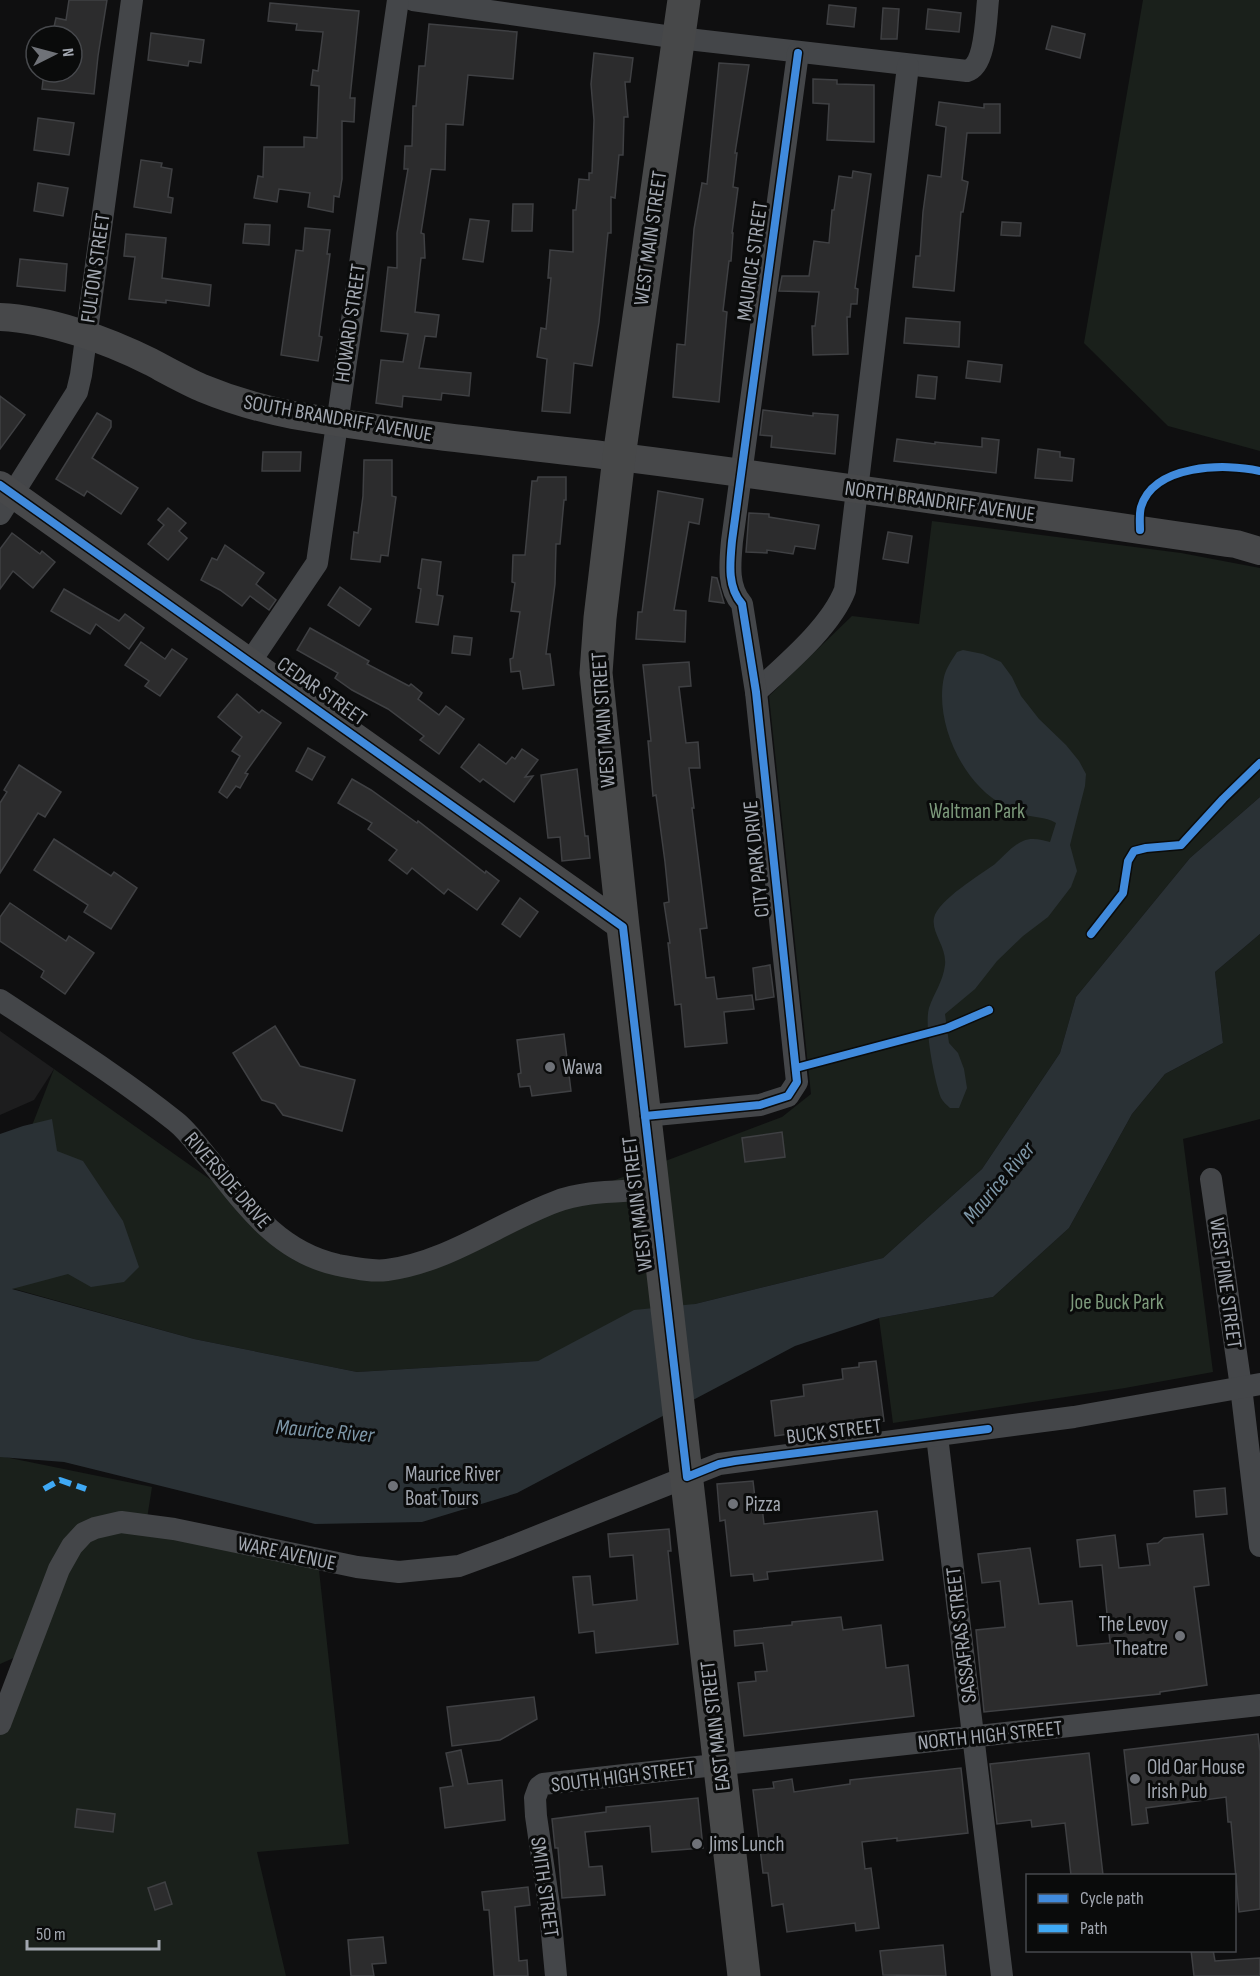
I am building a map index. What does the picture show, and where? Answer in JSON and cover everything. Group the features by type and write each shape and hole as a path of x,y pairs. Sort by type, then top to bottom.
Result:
{"highway":[{"name":"WEST MAIN STREET","path":"684,0 619,457 600,618 596,673 687,1477"},
{"name":"EAST MAIN STREET","path":"687,1477 744,1976"}],"main road":[{"name":"SOUTH BRANDRIFF AVENUE","path":"0,317 39,321 86,336 127,351 228,398 268,409 504,445 619,457"},
{"name":"NORTH BRANDRIFF AVENUE","path":"619,457 1236,544 1260,551"},
{"name":"CEDAR STREET","path":"4,498 250,662 623,927"}],"street":[{"name":"FULTON STREET","path":"4,498 77,392 132,0"},
{"name":"HOWARD STREET","path":"250,662 317,563 398,0"},
{"path":"413,0 679,38 967,71 972,70 978,63 988,0"},
{"name":"MAURICE STREET","path":"742,474 798,53"},
{"path":"756,693 801,648 840,603 848,574 856,489 908,66"},
{"name":"CITY PARK DRIVE","path":"645,1116 760,1105 788,1096 797,1082 756,693 742,604 735,596 731,569 732,541 742,474"},
{"name":"RIVERSIDE DRIVE","path":"0,1000 140,1094 177,1122 264,1225 302,1253 327,1262 358,1269 386,1270 431,1259 488,1235 554,1202 570,1197 653,1189"},
{"name":"WEST PINE STREET","path":"1211,1179 1251,1386 1260,1546"},
{"name":"BUCK STREET","path":"687,1477 719,1464 735,1461 1074,1417 1251,1386"},
{"name":"SASSAFRAS STREET","path":"937,1436 1002,1976"},
{"name":"WARE AVENUE","path":"0,1724 59,1569 72,1546 84,1533 95,1527 121,1522 174,1529 357,1567 399,1572 419,1571 459,1566 505,1550 687,1477"},
{"name":"NORTH HIGH STREET","path":"720,1765 1260,1705"},
{"name":"SOUTH HIGH STREET","path":"534,1798 539,1787 551,1782 720,1765"},
{"name":"SMITH STREET","path":"534,1798 550,1912 556,1976"}],"shaded area":[{"path":"0,1031 54,1069 34,1100 0,1115"}],"green space":[{"path":"1143,0 1260,0 1260,451 1168,426 1084,343"},
{"name":"Waltman Park","path":"932,521 1181,553 1260,568 1260,797 1190,858 1076,997 1060,1053 982,1169 883,1258 695,1304 538,1361 357,1372 194,1339 11,1288 0,1208 54,1069 327,1262 379,1277 570,1197 782,1117 811,1094 769,696 852,616 919,624"},
{"name":"Joe Buck Park","path":"1260,934 1260,1119 1183,1139 1213,1372 1125,1388 893,1423 879,1318 993,1297 1069,1228 1132,1114 1165,1074 1223,1043 1215,972"},
{"path":"0,1456 152,1487 146,1525 318,1561 349,1844 257,1852 286,1976 0,1976 0,1703 27,1652 0,1664"}],"water":[{"path":"963,650 983,654 1001,662 1012,677 1021,696 1039,719 1066,745 1086,774 1070,845 1077,871 1071,887 1048,917 1023,936 997,961 975,989 945,1014 949,1043 958,1053 964,1069 967,1088 959,1108 950,1108 942,1099 938,1089 929,1039 929,1008 945,965 944,952 935,929 934,918 937,911 951,896 995,864 1019,843 1033,839 1050,842 1056,823 1048,819 1021,814 990,796 976,783 955,750 943,713 942,695 946,670 957,652"},
{"name":"Maurice River","path":"1260,797 1260,934 1215,972 1223,1043 1165,1074 1132,1114 1069,1228 993,1297 879,1318 795,1346 517,1493 422,1522 315,1524 64,1462 0,1457 0,1134 52,1119 57,1151 83,1161 123,1221 139,1267 124,1282 91,1287 68,1274 12,1289 194,1339 357,1372 538,1361 634,1310 695,1304 883,1258 982,1169 1060,1053 1076,997 1190,858"}],"building":[{"path":"69,0 107,0 94,94 42,89 43,84 84,84 84,24 55,24 56,18 66,20"},
{"path":"270,3 359,11 350,98 355,98 354,122 342,121 342,179 339,197 334,196 333,212 308,207 310,193 279,189 277,202 254,198 258,176 263,177 264,147 304,147 304,137 317,138 319,86 311,85 313,70 318,71 323,32 296,30 297,24 268,21"},
{"path":"829,5 856,8 854,27 827,24"},
{"path":"883,8 899,9 897,39 881,39"},
{"path":"928,9 961,13 959,32 926,29"},
{"path":"429,24 517,32 513,79 468,75 463,125 446,124 445,170 431,169 421,233 424,234 425,258 421,258 415,312 439,315 436,337 425,336 419,368 471,373 469,396 442,393 441,400 403,396 402,407 376,403 381,360 403,362 408,334 381,331 388,267 397,268 397,233 408,169 404,169 405,146 412,146 413,106 416,106 419,66 425,66"},
{"path":"1052,26 1085,34 1080,58 1046,49"},
{"path":"151,33 204,40 201,63 189,61 188,66 148,60"},
{"path":"594,53 633,58 630,82 625,82 628,117 624,117 623,155 619,155 615,198 611,197 611,233 608,233 599,322 592,366 574,363 570,413 542,411 547,359 537,357 541,328 546,329 551,278 548,278 550,250 573,252 573,210 576,210 579,179 589,180 589,173 592,173 594,120 591,84"},
{"path":"719,63 749,65 735,153 737,153 733,187 738,188 731,261 729,261 723,311 727,312 719,402 673,397 677,344 685,345 694,229 702,183 707,184"},
{"path":"813,79 837,80 837,84 874,85 874,142 827,140 829,104 813,103"},
{"path":"939,102 984,108 984,104 1000,104 1000,133 967,133 962,180 968,182 963,212 961,212 954,291 913,287 916,256 920,256 928,175 941,177 946,127 936,125"},
{"path":"38,118 74,123 69,155 34,150"},
{"path":"141,160 162,163 161,167 172,169 168,197 173,198 171,213 134,207"},
{"path":"853,171 871,174 855,288 858,289 857,304 851,304 850,317 847,317 848,354 813,355 812,326 815,326 819,292 779,291 782,276 809,276 814,241 829,243 832,210 834,210 839,176 852,178"},
{"path":"38,183 68,188 63,216 34,211"},
{"path":"513,204 533,204 532,231 512,231"},
{"path":"470,219 489,221 483,262 463,259"},
{"path":"1002,222 1021,223 1020,236 1001,235"},
{"path":"245,224 270,225 269,245 243,243"},
{"path":"305,228 330,230 327,254 330,254 318,361 281,355 296,250 303,251"},
{"path":"126,234 166,238 162,278 211,285 209,306 166,300 166,303 129,299 135,257 124,256"},
{"path":"20,259 67,264 65,291 17,286"},
{"path":"906,318 960,322 959,347 904,343"},
{"path":"968,361 1002,365 1000,382 966,378"},
{"path":"918,375 937,377 935,399 916,397"},
{"path":"0,396 25,415 0,449"},
{"path":"763,410 813,416 813,413 838,415 835,454 771,447 772,436 760,435"},
{"path":"97,413 111,421 111,427 92,458 138,488 121,514 87,491 84,496 56,479"},
{"path":"982,438 999,440 996,473 894,461 897,439 982,447"},
{"path":"1038,449 1060,452 1060,457 1074,459 1072,481 1035,478"},
{"path":"263,452 301,452 300,471 262,471"},
{"path":"364,460 392,460 392,496 396,497 388,556 381,555 380,562 351,559 354,532 358,533 363,496"},
{"path":"538,477 566,477 566,500 564,500 560,544 556,544 555,584 546,654 550,654 554,685 523,689 520,671 511,672 510,659 513,658 520,612 511,611 515,583 512,582 513,555 525,555 532,481 537,481"},
{"path":"658,491 703,499 699,524 689,522 674,610 686,611 685,642 636,639 638,612 642,612"},
{"path":"168,508 186,523 179,531 187,538 168,560 148,544 164,525 158,520"},
{"path":"749,513 769,514 769,517 819,525 815,549 795,546 793,554 767,550 767,553 746,552"},
{"path":"888,532 912,536 908,563 883,559"},
{"path":"12,533 40,554 42,551 55,562 33,588 13,571 0,589 0,549"},
{"path":"225,545 264,573 256,584 276,600 269,610 250,596 242,606 201,580 212,558 217,560"},
{"path":"422,559 441,562 437,595 443,596 438,625 416,622 421,589 418,588"},
{"path":"712,577 717,578 724,603 709,601"},
{"path":"340,587 371,609 359,626 328,605"},
{"path":"64,589 119,621 125,614 144,628 129,649 96,624 90,634 51,611"},
{"path":"310,628 369,661 367,664 409,686 411,684 422,693 418,699 439,715 446,706 464,719 439,754 420,740 424,736 388,709 352,690 335,678 338,673 297,650"},
{"path":"454,636 472,638 470,655 452,653"},
{"path":"141,642 165,659 172,649 187,659 160,696 145,686 149,681 125,665"},
{"path":"689,662 691,686 679,687 686,743 698,742 700,768 689,768 707,928 700,929 706,978 714,977 717,999 752,995 754,1009 724,1012 727,1043 685,1047 681,1004 675,1005 668,943 670,943 664,903 669,902 656,795 653,796 648,741 651,741 643,665"},
{"path":"237,694 259,713 262,710 281,723 245,773 248,774 240,788 236,786 227,798 219,792 240,756 232,751 242,737 218,717"},
{"path":"479,744 506,764 512,757 515,759 522,749 538,760 525,777 533,776 514,802 483,779 480,782 461,767"},
{"path":"308,748 325,757 312,780 296,771"},
{"path":"19,765 61,792 45,817 38,813 0,873 0,803 7,792 4,790"},
{"path":"577,769 590,858 562,861 560,837 548,838 541,775"},
{"path":"352,779 417,823 418,821 485,873 486,871 499,881 477,910 448,889 444,894 412,868 407,874 389,860 397,850 368,829 372,823 338,803"},
{"path":"54,839 111,876 114,872 137,888 111,929 84,912 88,905 34,870"},
{"path":"520,898 538,912 520,937 502,924"},
{"path":"10,903 66,941 69,936 94,953 65,994 41,977 44,971 0,941 0,917"},
{"path":"770,965 774,997 756,1000 753,968"},
{"path":"275,1026 300,1066 355,1080 342,1131 283,1115 275,1104 262,1100 233,1053"},
{"path":"564,1034 571,1091 532,1096 530,1086 520,1087 518,1074 521,1073 517,1040"},
{"path":"782,1132 785,1157 745,1162 742,1138"},
{"path":"876,1361 884,1421 775,1436 771,1401 804,1396 803,1385 843,1379 842,1369 859,1367 859,1363"},
{"path":"753,1481 755,1498 761,1498 764,1524 877,1511 883,1560 767,1572 768,1579 754,1581 753,1574 731,1576 725,1520 720,1521 717,1484"},
{"path":"1225,1488 1227,1514 1196,1517 1194,1491"},
{"path":"669,1529 671,1551 668,1551 678,1644 596,1653 594,1631 579,1633 573,1577 590,1576 593,1605 637,1600 633,1555 610,1557 608,1534"},
{"path":"1203,1534 1209,1585 1194,1587 1207,1685 1160,1692 1160,1694 984,1712 976,1630 1005,1627 1000,1581 982,1583 978,1554 1030,1548 1039,1604 1072,1601 1077,1646 1110,1643 1102,1565 1080,1567 1077,1540 1115,1535 1119,1568 1150,1565 1147,1544 1158,1543 1164,1538"},
{"path":"841,1617 843,1630 881,1625 886,1668 908,1665 914,1716 744,1736 738,1683 756,1681 755,1672 767,1671 763,1643 735,1646 734,1631"},
{"path":"534,1697 537,1719 500,1740 452,1746 447,1707"},
{"path":"1258,1734 1260,1909 1239,1912 1231,1822 1228,1822 1226,1797 1146,1808 1148,1823 1132,1825 1124,1750"},
{"path":"461,1750 468,1784 502,1780 505,1820 445,1828 440,1788 453,1786 446,1753"},
{"path":"1089,1753 1103,1874 1071,1874 1065,1823 1032,1827 1031,1820 997,1824 990,1764"},
{"path":"961,1768 968,1833 897,1841 897,1838 862,1842 865,1869 871,1868 879,1928 856,1931 855,1923 787,1932 783,1904 772,1906 768,1873 763,1873 753,1790 774,1788 773,1782 792,1779 794,1792 850,1784 850,1780"},
{"path":"698,1798 703,1848 652,1852 650,1826 585,1832 589,1867 602,1866 605,1895 562,1898 558,1848 555,1848 552,1819 606,1812 606,1807"},
{"path":"77,1809 115,1814 113,1832 75,1827"},
{"path":"165,1882 172,1904 155,1910 148,1888"},
{"path":"528,1887 530,1905 515,1907 519,1961 527,1960 528,1976 494,1976 489,1910 484,1910 482,1892"},
{"path":"383,1937 386,1963 372,1964 374,1976 351,1976 348,1940"},
{"path":"943,1945 946,1976 883,1975 880,1951"},
{"path":"1191,1952 1213,1952 1215,1961 1260,1958 1260,1976 1194,1976"}],"marked path":[{"path":"44,1489 60,1480 86,1489"}],"cycle path":[{"path":"645,1116 760,1105 788,1096 797,1082 756,692 742,604 734,590 730,566 798,53"},
{"path":"1140,530 1141,507 1148,493 1160,482 1192,470 1210,468 1245,468 1260,471"},
{"path":"0,485 623,927 687,1477 719,1464 735,1461 988,1429"},
{"path":"1091,934 1123,893 1128,861 1134,851 1181,845 1260,763"},
{"path":"796,1068 947,1028 989,1010"}],"place":[{"name":"Wawa","path":"550,1067"},
{"name":"Maurice River Boat Tours","path":"393,1486"},
{"name":"Pizza","path":"733,1504"},
{"name":"The Levoy Theatre","path":"1180,1636"},
{"name":"Old Oar House Irish Pub","path":"1135,1779"},
{"name":"Jims Lunch","path":"697,1844"}]}
